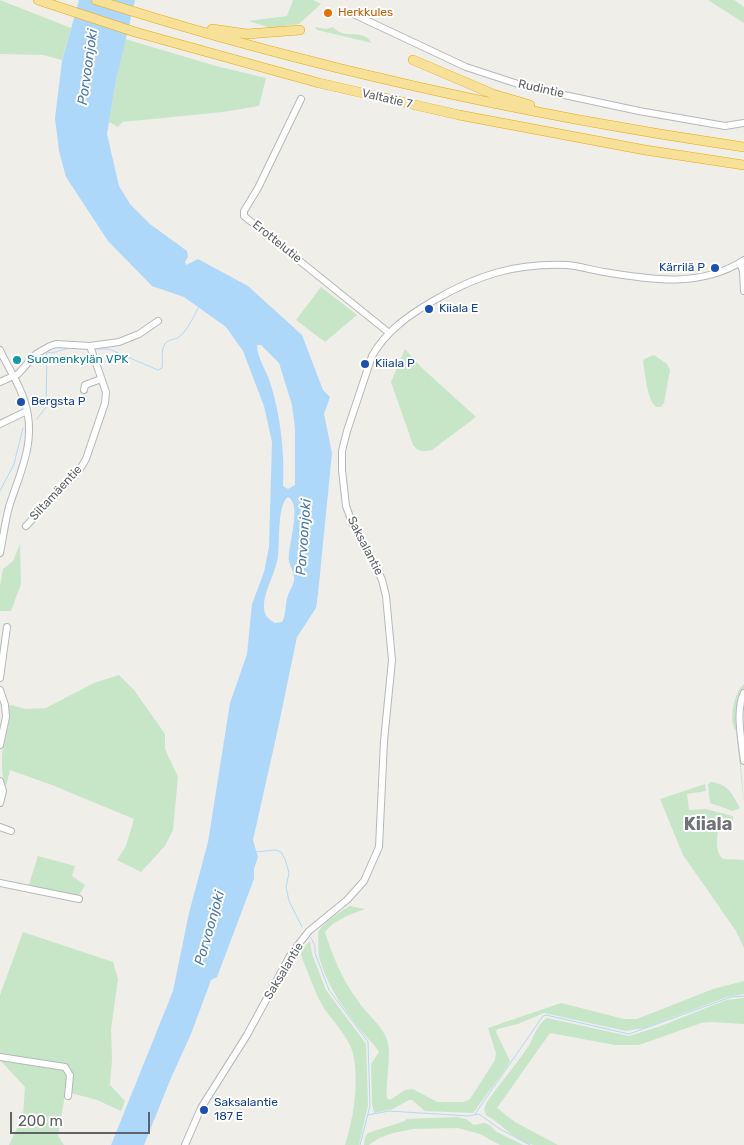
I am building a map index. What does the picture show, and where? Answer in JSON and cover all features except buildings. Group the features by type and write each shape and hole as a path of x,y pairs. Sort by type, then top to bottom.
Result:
{"highway":[{"name":"Valtatie 7","path":"38,0 135,32 319,83 459,115 744,166"},
{"name":"Valtatie 7","path":"96,0 325,66 460,97 650,134 744,147"},
{"path":"153,17 231,33 247,34 300,30"},
{"path":"413,60 493,94 615,126"}],"street":[{"name":"Rudintie","path":"349,12 466,67 527,87 639,111 725,126 744,122"},
{"name":"Erottelutie","path":"301,99 258,188 244,211 244,216 388,332"},
{"name":"Saksalantie","path":"185,1145 201,1108 247,1035 291,954 309,930 347,900 364,881 379,847 384,741 392,660 386,596 375,564 353,525 346,506 342,470 342,451 347,431 372,356 378,344 388,332 419,309 452,289 482,276 511,268 539,265 568,265 638,278 678,281 703,277 742,261"},
{"path":"742,261 744,291"},
{"path":"0,382 14,377 36,354 50,346 56,344 90,346 119,342 139,334 158,321"},
{"name":"Siltamäentie","path":"26,526 83,466 105,403 106,392 90,346"},
{"path":"0,350 14,377 27,411 30,430 28,450 9,510 0,553"},
{"path":"84,390 85,385 101,379"},
{"path":"0,424 27,411"},
{"path":"0,678 7,627"},
{"path":"0,690 5,705 6,718 0,744"},
{"path":"744,694 741,699 740,712 744,761"},
{"path":"0,781 3,790 0,803"},
{"path":"0,827 11,831"},
{"path":"0,883 79,899"},
{"path":"0,1057 65,1067 70,1075 68,1096"}],"green space":[{"path":"0,0 71,28 62,60 43,55 0,54"},
{"path":"293,0 313,0 321,4 299,24 271,28 248,21 287,16"},
{"path":"708,0 734,0 744,7 744,23"},
{"path":"315,27 326,29 333,27 342,33 368,38 372,43 317,30"},
{"path":"125,39 216,66 266,78 259,106 223,112 122,122 118,127 109,122"},
{"path":"321,287 357,315 325,342 296,320"},
{"path":"405,349 421,367 476,417 432,450 421,451 413,445 391,382"},
{"path":"654,355 667,364 670,370 664,403 661,407 656,407 650,398 643,362 644,359"},
{"path":"20,544 21,584 11,611 0,611 0,586 3,569 13,561"},
{"path":"119,675 134,690 165,734 165,749 178,777 173,830 165,846 141,872 117,860 126,846 134,819 10,770 6,786 2,770 7,706 11,705 25,709 46,708 94,683"},
{"path":"744,684 739,699 738,726 744,804 736,731 732,721 732,714 737,693"},
{"path":"710,782 721,785 729,790 740,808 733,811 710,803 708,785"},
{"path":"705,784 706,791 687,794 689,810 706,809 733,816 733,822 724,824 724,828 718,829 717,846 723,859 744,860 744,948 736,931 683,855 660,799"},
{"path":"38,856 75,866 72,876 85,885 78,897 28,887"},
{"path":"350,906 365,909 338,921 325,932 335,959 348,985 386,1037 389,1051 387,1098 390,1100 405,1090 413,1089 437,1102 464,1102 470,1099 495,1060 496,1053 488,1028 561,1003 624,1019 637,1019 713,989 744,981 744,994 727,997 644,1028 626,1031 544,1013 518,1024 497,1029 496,1032 510,1061 473,1113 425,1111 412,1100 409,1100 393,1109 374,1113 371,1064 379,1052 361,1031 338,998 324,972 319,952 318,932 336,914"},
{"path":"23,932 113,962 118,979 111,1029 112,1059 110,1085 125,1101 121,1111 97,1100 71,1093 73,1075 66,1064 0,1055 0,995"},
{"path":"310,941 312,954 326,990 366,1044 368,1105 359,1145 345,1145 351,1123 356,1085 352,1050 346,1038 322,1005 301,955 300,951"},
{"path":"744,998 744,1024 701,1023 639,1045 615,1045 550,1033 497,1108 515,1122 558,1145 534,1145 527,1143 515,1137 486,1115 484,1109 487,1102 547,1018 629,1036 661,1026 726,1000"},
{"path":"0,1060 63,1069 68,1077 58,1136 64,1145 9,1145 23,1116 25,1087"},
{"path":"457,1117 466,1119 474,1125 484,1123 490,1125 495,1131 523,1145 500,1145 480,1134 458,1128 413,1129 393,1133 379,1138 369,1145 364,1145 365,1137 368,1133 405,1121 406,1119"}],"water":[{"name":"Porvoonjoki","path":"79,0 135,0 116,80 107,134 119,186 130,204 150,224 187,251 186,265 198,259 248,286 302,335 323,390 330,397 324,414 332,453 316,608 297,637 253,840 258,857 254,869 254,879 217,977 211,980 191,1034 144,1145 111,1145 173,991 189,913 208,842 230,703 247,654 252,604 264,572 269,547 272,442 264,406 243,351 226,327 184,297 152,286 108,241 66,177 59,151 55,118 62,61","holes":["257,345 261,345 279,363 292,405 295,429 295,485 288,489 283,486 282,446 277,407 270,382 258,354","288,497 292,501 294,508 289,554 294,580 282,622 275,623 266,615 264,602 277,562 282,507"]}],"waterway":[{"path":"97,349 109,349 158,370 162,368 165,344 182,334 199,307"},
{"path":"37,419 46,407 47,352 52,353 69,348"},
{"path":"0,491 14,464 23,428"},
{"path":"255,852 276,850 281,852 289,873 286,887 289,901 302,927"},
{"path":"311,938 329,990 368,1042 370,1106 360,1145"},
{"path":"475,1114 543,1016 546,1015 629,1034 731,997 744,996"},
{"path":"368,1115 389,1111 468,1116 479,1114 500,1129 530,1145"}],"place":[{"name":"Herkkules","path":"328,13"},
{"name":"Kärrilä P","path":"715,268"},
{"name":"Kiiala E","path":"429,309"},
{"name":"Suomenkylän VPK","path":"17,360"},
{"name":"Kiiala P","path":"365,364"},
{"name":"Bergsta P","path":"21,402"},
{"name":"Saksalantie 187 E","path":"204,1110"}],"district":[{"name":"Kiiala","path":"708,825"}]}
